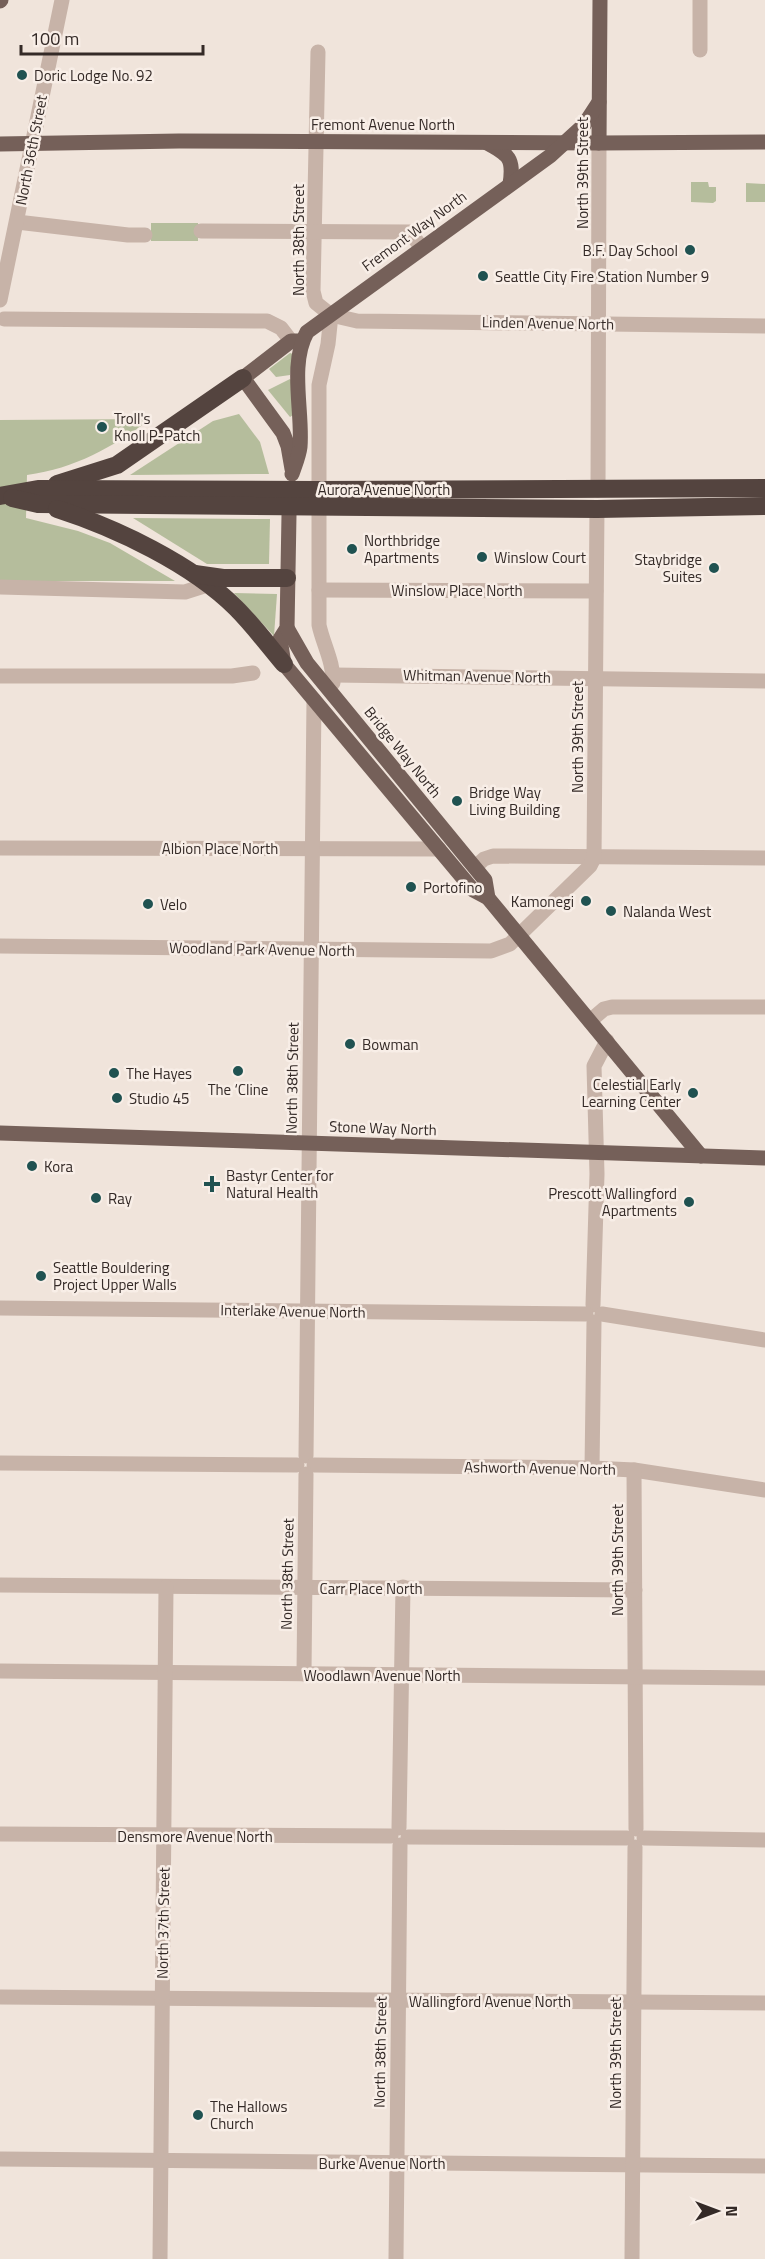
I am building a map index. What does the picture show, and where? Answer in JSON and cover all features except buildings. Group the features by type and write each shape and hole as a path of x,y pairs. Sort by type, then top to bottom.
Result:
{"highway":[{"path":"38,496 117,465 243,378"},
{"name":"Aurora Avenue North","path":"2,496 314,498 765,488"},
{"path":"38,496 116,532 190,573 237,609 284,663"},
{"name":"Aurora Avenue North","path":"314,498 597,509 765,506"},
{"path":"190,573 223,578 287,578"}],"main road":[{"name":"North 39th Street","path":"599,144 600,0"},
{"name":"Fremont Way North","path":"243,378 297,341 421,247 565,143 584,125 599,102"},
{"name":"Fremont Avenue North","path":"0,144 317,141 599,144 765,142"},
{"path":"487,142 504,152 511,161 513,168 510,184"},
{"path":"243,378 283,433 288,446 292,474 300,449 297,341"},
{"path":"284,663 280,639 287,628 290,515"},
{"name":"Bridge Way North","path":"287,628 301,655 485,880 488,898"},
{"name":"Bridge Way North","path":"284,663 473,890 488,898 701,1156"},
{"name":"Stone Way North","path":"0,1133 765,1158"}],"street":[{"name":"North 36th Street","path":"0,300 62,0"},
{"path":"700,0 700,51"},
{"name":"North 38th Street","path":"318,52 313,291 316,303 331,315"},
{"name":"North 39th Street","path":"598,490 599,144"},
{"path":"16,222 145,235"},
{"path":"201,231 410,232 421,247"},
{"path":"331,315 328,344 318,385 314,498 319,625 322,643 334,675 333,695"},
{"name":"Linden Avenue North","path":"331,315 357,321 765,326"},
{"path":"1,319 267,321 297,341"},
{"name":"North 39th Street","path":"594,858 597,509"},
{"path":"0,587 185,592 207,585"},
{"name":"Winslow Place North","path":"319,590 596,591"},
{"path":"0,676 232,676 252,673"},
{"name":"Whitman Avenue North","path":"334,675 765,681"},
{"name":"North 38th Street","path":"304,1674 314,700"},
{"name":"Albion Place North","path":"0,848 439,849"},
{"path":"475,867 484,859 493,856 765,858"},
{"path":"519,935 590,866 594,858"},
{"name":"Woodland Park Avenue North","path":"0,946 491,951 510,944 519,935"},
{"path":"590,1021 604,1009 612,1007 765,1007"},
{"path":"592,1468 596,1153 594,1066 607,1041"},
{"name":"Interlake Avenue North","path":"0,1308 594,1314 765,1340"},
{"name":"Ashworth Avenue North","path":"0,1463 592,1468 634,1470 765,1490"},
{"name":"North 39th Street","path":"632,2259 635,1838 634,1470"},
{"name":"Carr Place North","path":"0,1585 635,1590"},
{"name":"North 37th Street","path":"160,2259 166,1587"},
{"name":"North 38th Street","path":"396,2259 403,1587"},
{"name":"Woodlawn Avenue North","path":"0,1671 765,1678"},
{"name":"Densmore Avenue North","path":"0,1834 765,1840"},
{"name":"Wallingford Avenue North","path":"0,1997 765,2003"},
{"name":"Burke Avenue North","path":"0,2159 765,2166"}],"green space":[{"path":"691,182 708,182 709,187 716,187 716,201 713,203 691,202"},
{"path":"746,183 765,184 765,202 746,202"},
{"path":"151,223 198,223 198,241 151,241"},
{"path":"290,353 293,354 290,375 276,377 269,369"},
{"path":"290,379 293,382 293,415 290,417 268,390"},
{"path":"239,414 260,442 269,474 130,475 213,421"},
{"path":"151,419 107,448 77,462 27,475 26,518 78,531 110,543 175,581 0,581 0,420"},
{"path":"133,518 270,519 269,564 207,564"},
{"path":"234,593 277,594 274,636"}],"place":[{"name":"Doric Lodge No. 92","path":"22,75"},
{"name":"B.F. Day School","path":"690,250"},
{"name":"Seattle City Fire Station Number 9","path":"483,276"},
{"name":"Troll's Knoll P-Patch","path":"102,427"},
{"name":"Northbridge Apartments","path":"352,549"},
{"name":"Winslow Court","path":"482,557"},
{"name":"Staybridge Suites","path":"714,568"},
{"name":"Bridge Way Living Building","path":"457,801"},
{"name":"Portofino","path":"411,887"},
{"name":"Kamonegi","path":"586,901"},
{"name":"Velo","path":"148,904"},
{"name":"Nalanda West","path":"611,911"},
{"name":"Bowman","path":"350,1044"},
{"name":"The ‘Cline","path":"238,1071"},
{"name":"The Hayes","path":"114,1073"},
{"name":"Celestial Early Learning Center","path":"693,1093"},
{"name":"Studio 45","path":"117,1098"},
{"name":"Kora","path":"32,1166"},
{"name":"Bastyr Center for Natural Health","path":"212,1184"},
{"name":"Ray","path":"96,1198"},
{"name":"Prescott Wallingford Apartments","path":"689,1202"},
{"name":"Seattle Bouldering Project Upper Walls","path":"41,1276"},
{"name":"The Hallows Church","path":"198,2115"}]}
